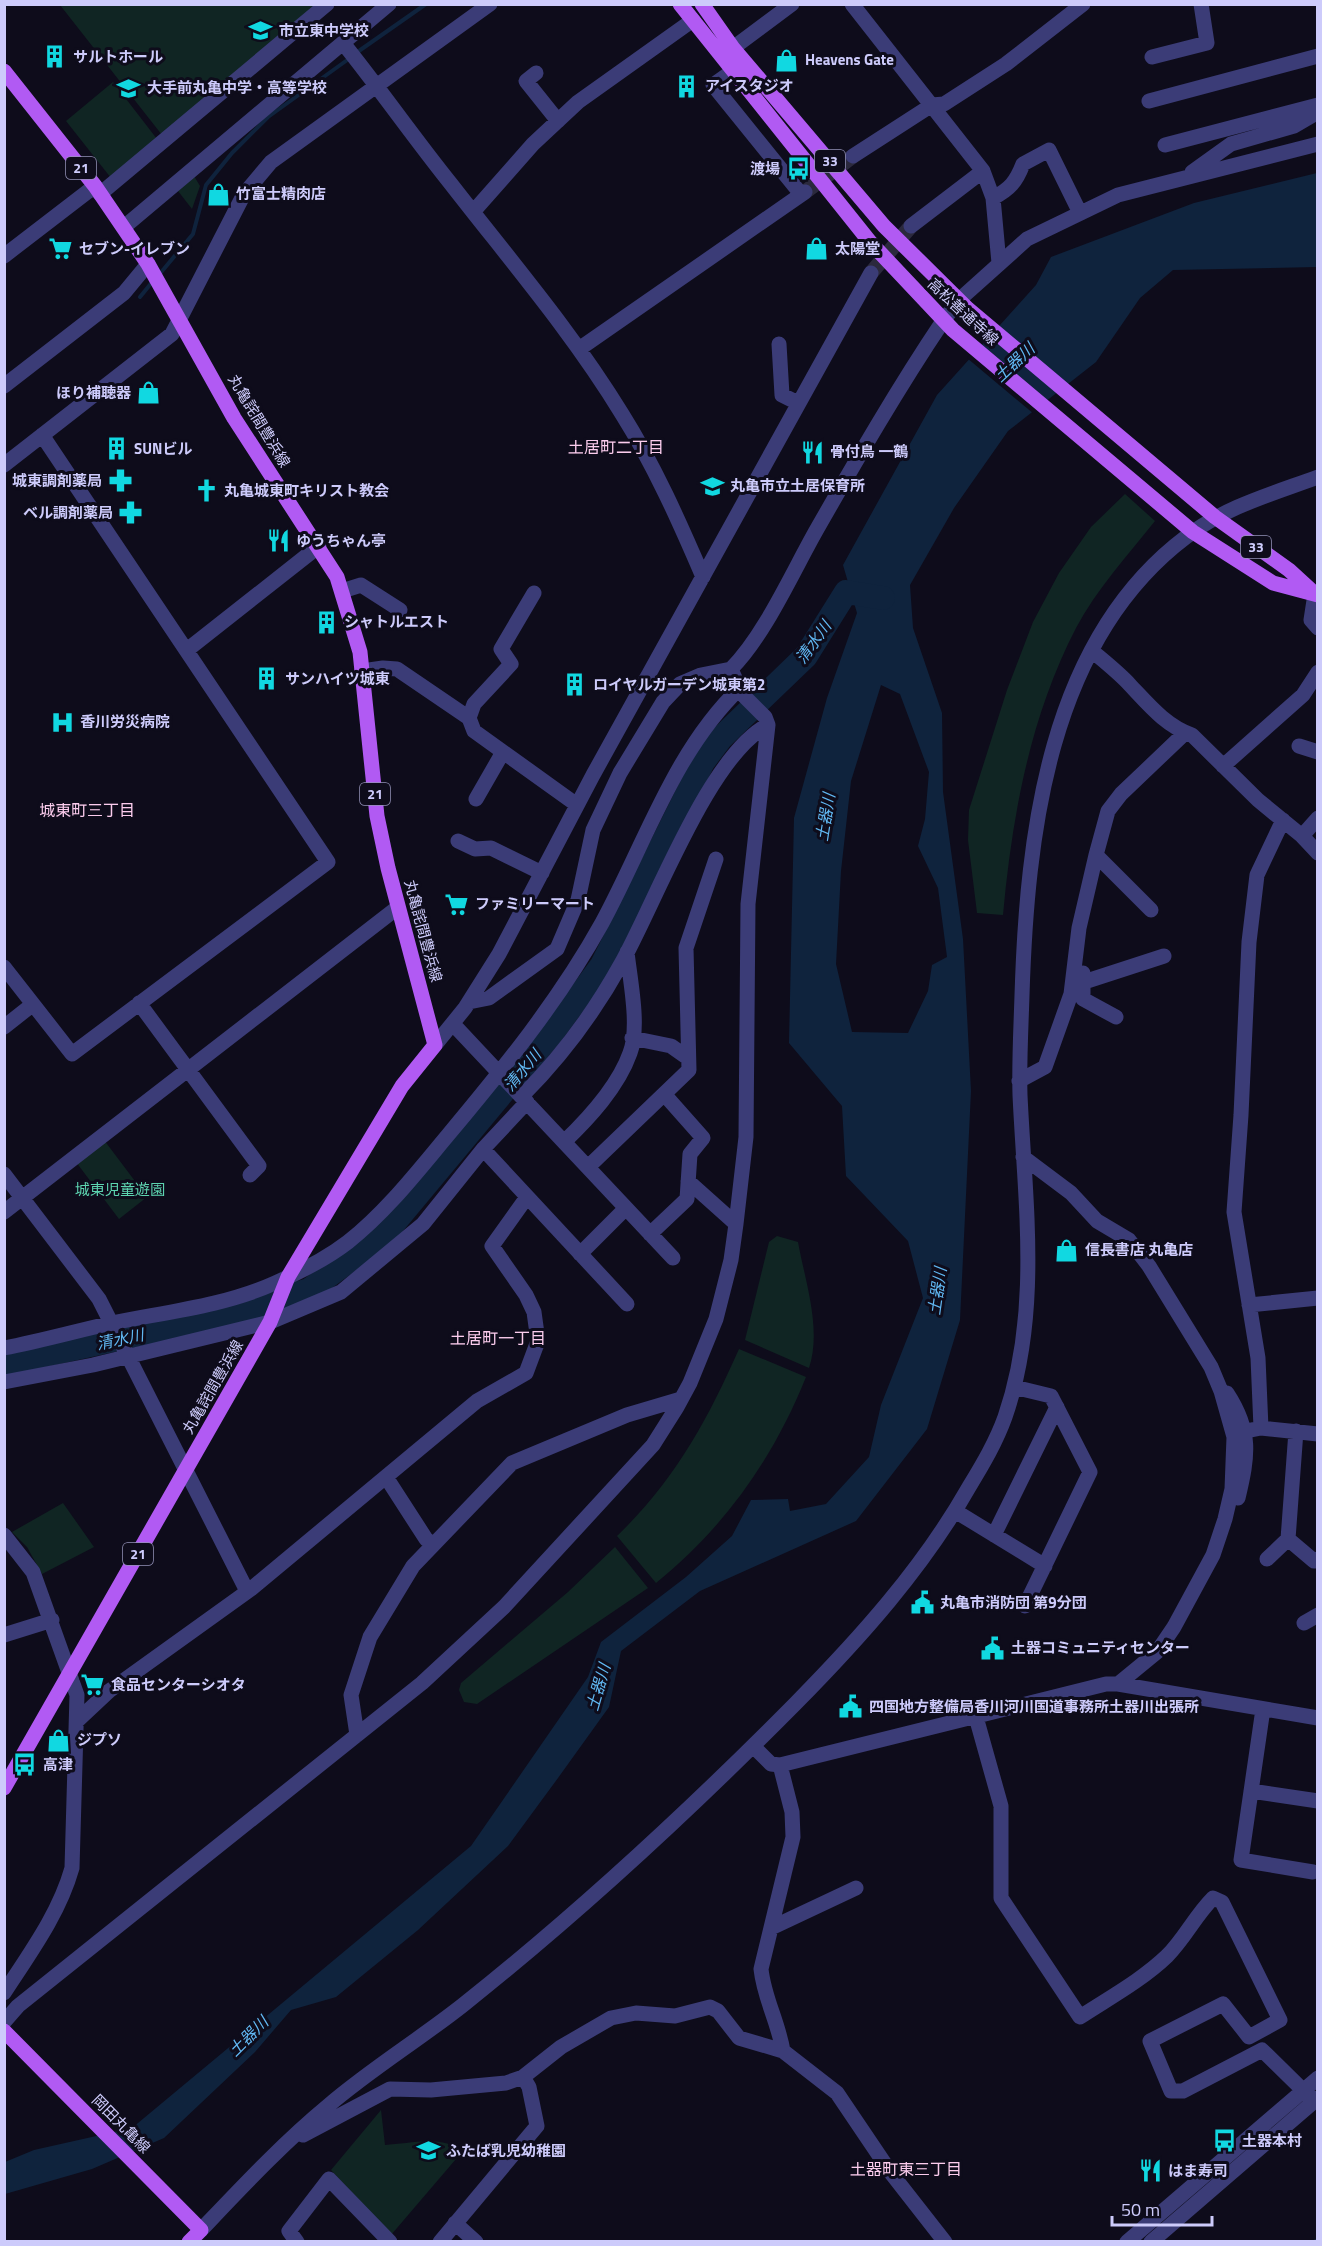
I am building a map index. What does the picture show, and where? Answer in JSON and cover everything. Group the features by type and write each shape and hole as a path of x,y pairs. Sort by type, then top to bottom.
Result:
{"main road":[{"name":"高松善通寺線","path":"680,4 870,242 948,326 1188,527 1273,583 1316,595"},
{"name":"高松善通寺線","path":"702,4 734,48 884,226 963,305 1215,517 1289,570 1316,595"},
{"name":"丸亀詫間豊浜線","path":"4,71 97,190 162,285 234,418 319,546 342,591 357,636 377,816 397,908 435,1044 402,1086 288,1277 270,1322 4,1788"},
{"name":"岡田丸亀線","path":"9,2036 198,2227"},
{"path":"189,2241 198,2227"}],"street":[{"path":"4,256 97,190 327,4"},
{"path":"124,227 350,52 389,4"},
{"path":"4,465 166,339 180,318 244,194 271,162 490,4"},
{"path":"734,48 792,4"},
{"path":"852,4 983,171 993,198 999,263"},
{"path":"853,156 932,105 944,104 1006,64 1083,4"},
{"path":"1152,57 1207,43 1201,4"},
{"path":"473,212 533,144 578,102 693,20"},
{"path":"350,52 544,300 579,349 623,415 672,506 704,577"},
{"path":"1149,101 1317,56"},
{"path":"579,349 803,193 714,85 746,61"},
{"path":"536,73 526,81 558,121"},
{"path":"1165,145 1317,105"},
{"path":"1181,178 1231,144 1294,126 1317,112"},
{"path":"469,1002 489,998 556,949 578,900 593,830 623,769 663,702 680,684 700,675 731,669 750,645 817,530 948,326 999,263 1027,239 1118,195 1317,144"},
{"path":"993,198 1010,189 1017,181 1023,164 1049,150 1080,213"},
{"path":"911,226 983,171"},
{"path":"4,386 124,293 150,267"},
{"path":"435,1044 469,1002 499,954 577,805 871,273"},
{"path":"779,344 782,395 798,403"},
{"path":"5,968 72,1054 328,862 42,435"},
{"path":"198,2227 284,2144 332,2102 463,2005 582,1906 753,1746 848,1650 902,1586 955,1511 996,1440 1014,1387 1028,1293 1029,1243 1023,1181 1019,1081 1024,931 1031,858 1046,776 1067,707 1092,651 1131,587 1188,527 1317,477"},
{"path":"187,650 319,546"},
{"path":"342,591 361,585 400,610"},
{"path":"469,718 474,704 511,664 501,648 534,593"},
{"path":"1316,595 1311,620 1317,628"},
{"path":"1092,651 1129,684 1154,712 1185,733 1192,735 1223,766 1302,836 1317,853"},
{"path":"362,670 397,669 469,718 474,731 577,805"},
{"path":"4,2022 18,2006 422,1683 504,1607 653,1445 681,1399 716,1318 731,1260 746,1137 748,904 766,721 741,691 731,669"},
{"path":"1223,766 1303,695 1317,672"},
{"path":"4,1348 245,1295 322,1260 348,1242 380,1213 500,1072 584,956 662,801 720,707 741,691"},
{"path":"4,1382 270,1322 340,1292 423,1224 575,1034 627,952 690,826 724,767 766,721"},
{"path":"1019,1081 1045,1067 1071,994 1079,928 1108,811 1121,794 1185,733"},
{"path":"1299,746 1317,752"},
{"path":"476,799 503,752"},
{"path":"593,776 623,769"},
{"path":"1302,836 1317,818"},
{"path":"1261,1428 1258,1358 1234,1212 1249,942 1257,876 1283,820"},
{"path":"458,841 476,849 495,842 542,873"},
{"path":"1096,855 1151,910"},
{"path":"588,1167 689,1070 686,948 716,859"},
{"path":"4,1212 397,908"},
{"path":"564,1142 588,1119 613,1085 631,1052 634,1022 627,952"},
{"path":"1084,982 1164,956"},
{"path":"1075,961 1083,971 1083,999 1116,1017"},
{"path":"139,1003 259,1166 250,1175"},
{"path":"4,1027 32,1005"},
{"path":"453,1024 673,1258"},
{"path":"632,1038 671,1046 688,1058"},
{"path":"650,1234 687,1199 690,1154 703,1138 664,1094"},
{"path":"483,1149 627,1304"},
{"path":"1023,1157 1071,1193 1097,1221 1129,1240 1149,1266 1235,1404 1247,1445 1245,1470 1237,1501 1225,1519"},
{"path":"4,1174 99,1299 247,1592"},
{"path":"688,1181 736,1224"},
{"path":"76,1721 109,1691 247,1592 477,1401 526,1372 533,1360 538,1341 534,1312 526,1295 492,1246 527,1197"},
{"path":"580,1254 626,1208"},
{"path":"1250,1305 1317,1298"},
{"path":"1118,1684 1157,1652 1174,1627 1213,1555 1225,1519 1232,1489 1234,1437 1221,1391 1211,1367"},
{"path":"1014,1387 1051,1396 1090,1472 1025,1606"},
{"path":"357,1735 351,1695 370,1637 413,1566 512,1463 627,1415 681,1399"},
{"path":"994,1535 1057,1407"},
{"path":"1245,1432 1261,1428 1317,1434"},
{"path":"1267,1559 1288,1539 1296,1431"},
{"path":"386,1477 426,1539 433,1545"},
{"path":"955,1511 1045,1566"},
{"path":"4,1535 33,1572 71,1672 77,1695 72,1868 67,1885 47,1927 4,1993"},
{"path":"1288,1539 1314,1561 1317,1559"},
{"path":"4,1635 52,1620"},
{"path":"753,1746 771,1764 780,1765 1106,1684 1118,1684 1317,1718"},
{"path":"1263,1709 1241,1860 1313,1872"},
{"path":"976,1717 1001,1806 1001,1898 1080,2017 1147,1973 1167,1956 1186,1934 1195,1916 1213,1898 1222,1902 1280,2020 1249,2037"},
{"path":"780,1765 792,1812 793,1837 761,1969 764,1991 774,2010 783,2051"},
{"path":"1251,1791 1317,1801"},
{"path":"771,1929 856,1888"},
{"path":"1262,2050 1183,2091 1171,2091 1150,2041 1223,2004 1249,2037 1312,2097"},
{"path":"284,2144 390,2090 430,2090 496,2084 523,2077 561,2047 611,2018 636,2013 675,2016 710,2007 718,2012 739,2038 783,2051 837,2093 891,2173 945,2241"},
{"path":"440,2241 537,2126 529,2087 523,2077"},
{"path":"1151,2241 1312,2097 1317,2078"},
{"path":"1127,2241 1312,2097"},
{"path":"297,2241 289,2231 329,2179 384,2240"},
{"path":"455,2223 476,2241"}],"green space":[{"path":"313,4 315,7 162,135 60,5"},
{"path":"113,82 157,139 111,178 66,121"},
{"path":"194,176 200,186 192,209 178,191"},
{"path":"1125,494 1155,521 1093,600 1076,628 1060,662 1046,696 1026,768 1012,841 1003,915 977,913 968,840 969,810 1007,690 1033,622 1059,573 1091,527"},
{"name":"城東児童遊園","path":"104,1140 147,1197 119,1219 76,1162"},
{"path":"777,1236 798,1242 813,1321 813,1353 809,1368 745,1340 769,1242"},
{"path":"739,1349 806,1377 778,1436 744,1490 704,1539 656,1583 617,1536 638,1515 673,1471 715,1401"},
{"path":"63,1503 94,1547 42,1574 27,1547 12,1532"},
{"path":"615,1547 648,1588 477,1704 464,1702 459,1690 461,1683 568,1592"},
{"path":"381,2110 385,2145 436,2142 455,2146 462,2152 391,2235 331,2170"}],"water":[{"name":"土器川","path":"1317,173 1317,267 1173,270 1140,298 1096,362 1008,431 954,508 910,585 913,628 942,713 943,792 963,939 971,1091 960,1320 927,1429 856,1521 700,1591 621,1651 609,1707 558,1778 508,1846 418,1930 336,1997 291,2010 255,2052 164,2138 92,2169 5,2194 5,2162 34,2150 132,2128 471,1846 588,1677 601,1642 686,1577 732,1536 751,1500 788,1499 790,1511 826,1504 869,1457 881,1405 923,1298 908,1241 846,1176 842,1106 789,1043 794,818 827,698 857,613 843,565 937,395 1036,285 1051,257 1194,203","holes":["881,685 900,694 929,772 925,819 918,846 938,888 947,957 932,965 928,991 908,1033 852,1032 836,964 841,871 851,781"]}],"pier":[{"path":"980,343 1050,402 1034,414 967,358"}],"waterway":[{"path":"356,53 426,4"},
{"path":"158,276 193,234 206,185 232,153 268,117 350,58"},
{"path":"140,297 153,281"},
{"name":"清水川","path":"4,1364 240,1312 309,1290 384,1235 553,1032 602,965 703,762 721,738 806,656 846,592 883,598"},
{"path":"1314,2242 1318,2240"}],"tunnel":[{"path":"805,192 853,156"},
{"path":"871,273 911,226"}],"place":[{"name":"市立東中学校","path":"261,31"},
{"name":"サルトホール","path":"55,57"},
{"name":"Heavens Gate","path":"787,60"},
{"name":"アイスタジオ","path":"687,86"},
{"name":"大手前丸亀中学・高等学校","path":"129,88"},
{"name":"渡場","path":"798,169"},
{"name":"竹富士精肉店","path":"218,194"},
{"name":"セブン-イレブン","path":"61,249"},
{"name":"太陽堂","path":"817,249"},
{"name":"ほり補聴器","path":"149,393"},
{"name":"SUNビル","path":"116,449"},
{"name":"骨付鳥 一鶴","path":"812,452"},
{"name":"城東調剤薬局","path":"120,481"},
{"name":"丸亀市立土居保育所","path":"712,486"},
{"name":"丸亀城東町キリスト教会","path":"206,491"},
{"name":"ベル調剤薬局","path":"131,513"},
{"name":"ゆうちゃん亭","path":"278,541"},
{"name":"シャトルエスト","path":"326,622"},
{"name":"サンハイツ城東","path":"267,679"},
{"name":"ロイヤルガーデン城東第2","path":"575,685"},
{"name":"香川労災病院","path":"62,722"},
{"name":"ファミリーマート","path":"457,904"},
{"name":"信長書店 丸亀店","path":"1067,1250"},
{"name":"丸亀市消防団 第9分団","path":"922,1603"},
{"name":"土器コミュニティセンター","path":"993,1648"},
{"name":"食品センターシオタ","path":"93,1685"},
{"name":"四国地方整備局香川河川国道事務所土器川出張所","path":"851,1707"},
{"name":"ジプソ","path":"59,1740"},
{"name":"高津","path":"25,1765"},
{"name":"土器本村","path":"1224,2141"},
{"name":"ふたば乳児幼稚園","path":"428,2151"},
{"name":"はま寿司","path":"1150,2171"}],"district":[{"name":"土居町二丁目","path":"616,447"},
{"name":"城東町三丁目","path":"87,810"},
{"name":"土居町一丁目","path":"498,1338"},
{"name":"土器町東三丁目","path":"906,2169"}]}
